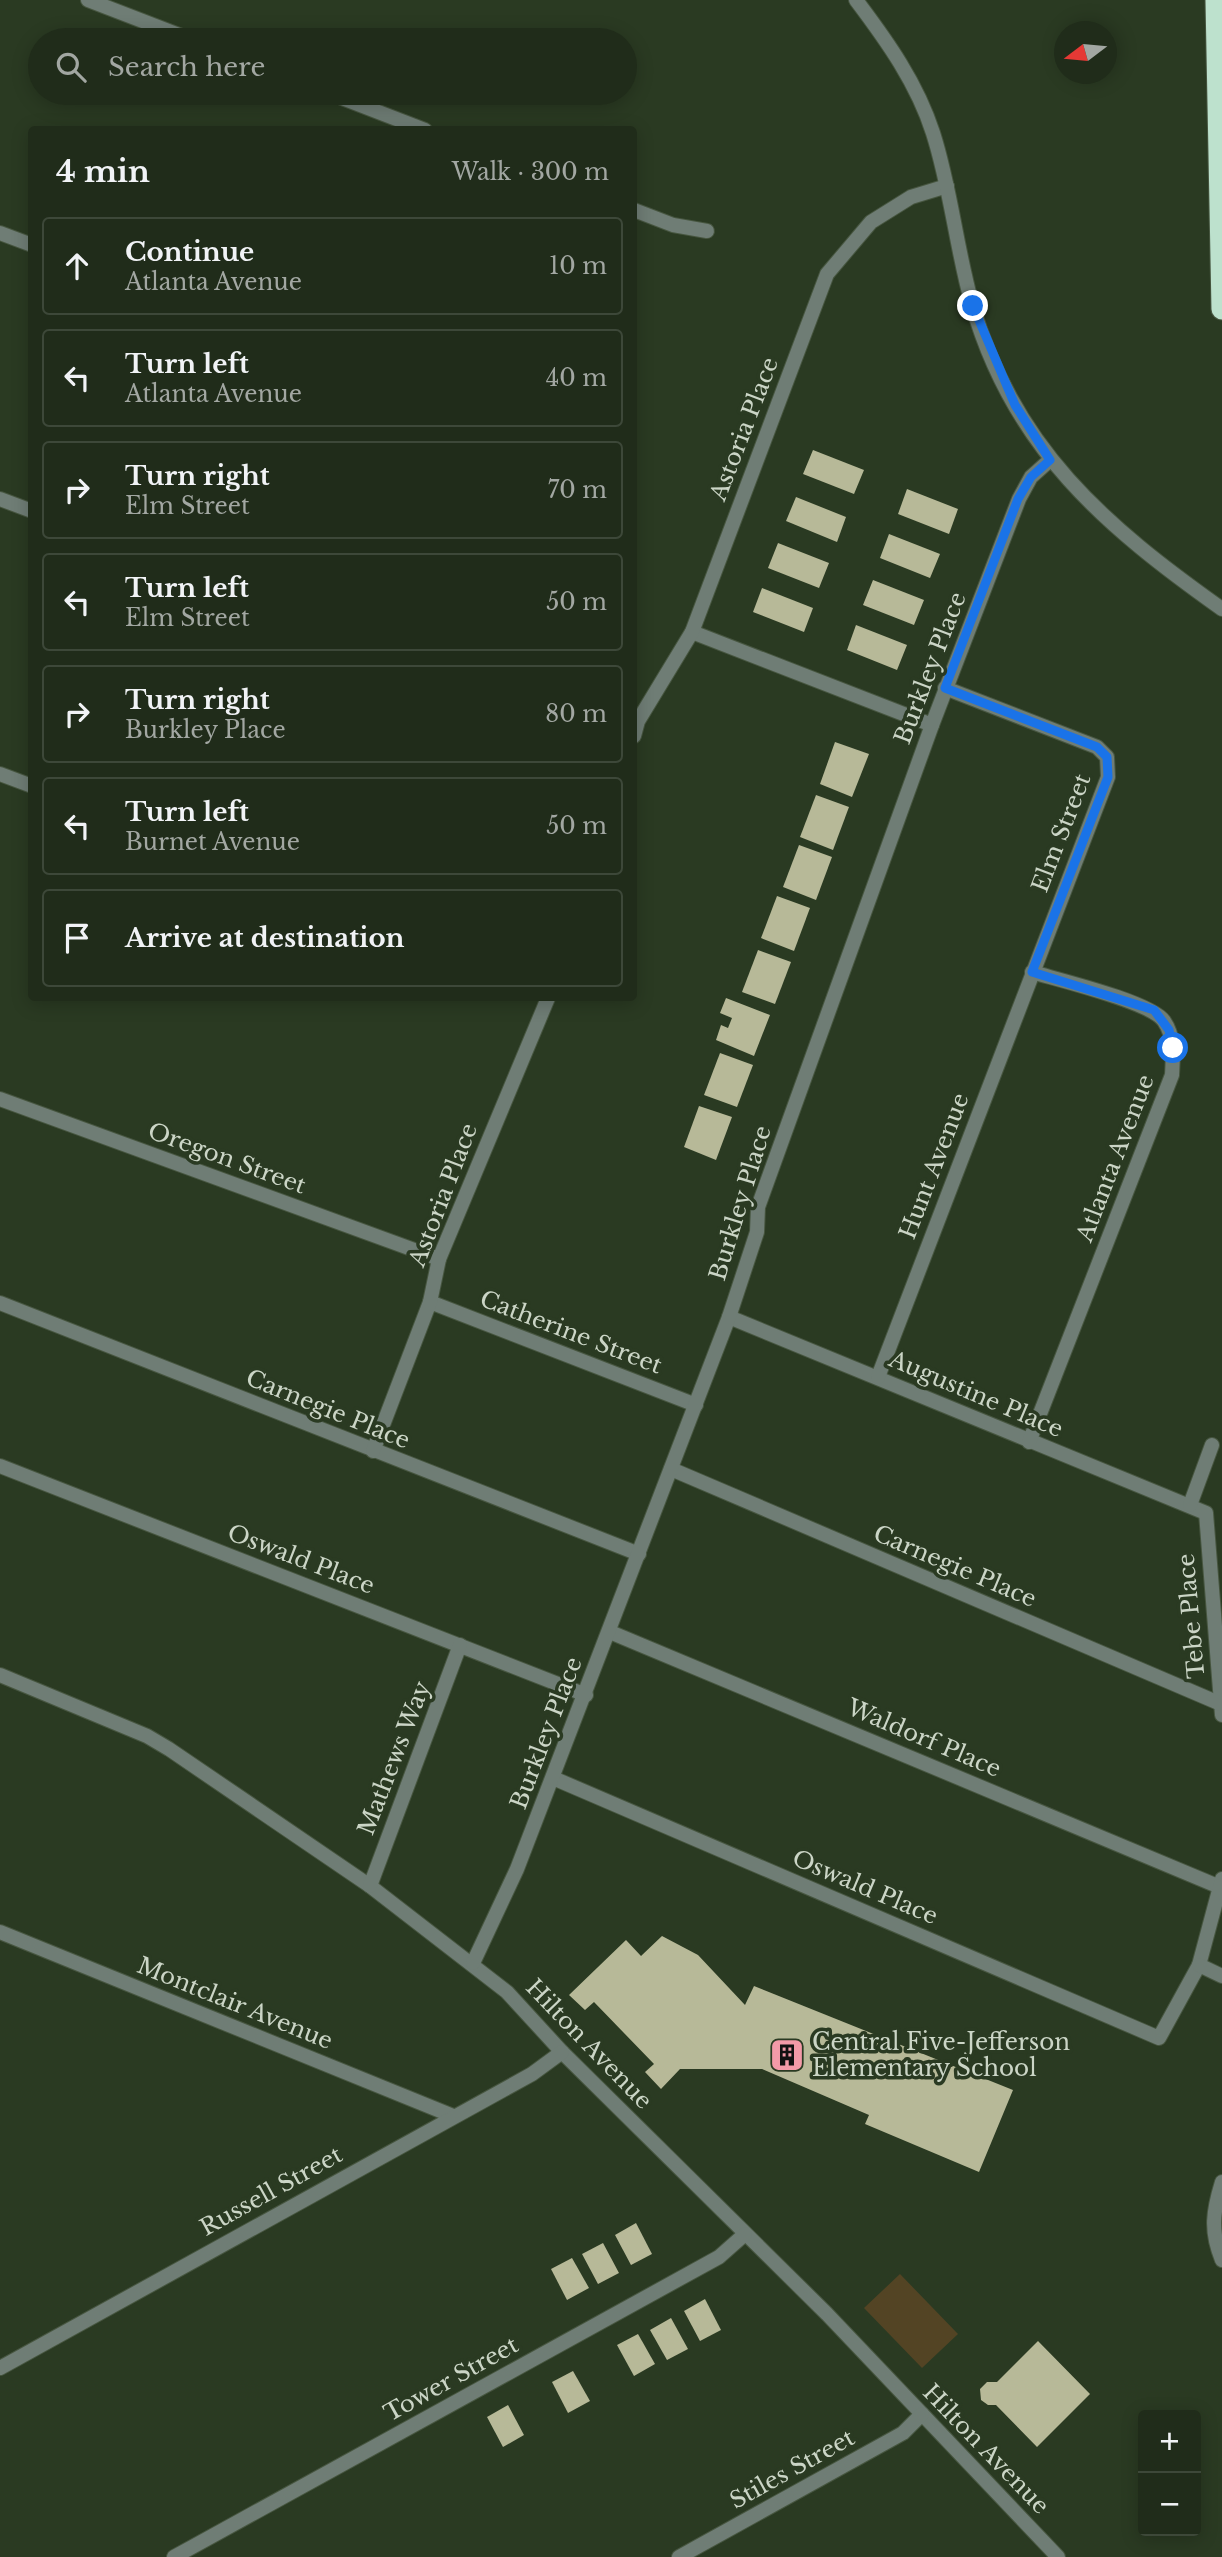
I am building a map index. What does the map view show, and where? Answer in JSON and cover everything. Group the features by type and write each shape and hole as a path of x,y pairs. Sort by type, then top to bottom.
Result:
{"highway":[{"path":"1216,0 1222,309"}],"street":[{"path":"88,0 161,28"},
{"path":"856,0 902,65 932,132 947,186 966,281 981,330 1015,405 1050,460 1113,527 1164,568 1222,609"},
{"path":"360,105 415,126"},
{"name":"Astoria Place","path":"637,718 692,632 827,274 852,241 880,215 911,197 947,186"},
{"path":"637,211 673,225 708,231"},
{"path":"0,233 28,243"},
{"name":"Burkley Place","path":"473,1963 517,1870 729,1317 757,1232 758,1207 945,688 1018,499 1031,477 1050,460"},
{"path":"0,499 28,510"},
{"path":"692,632 932,725"},
{"name":"Elm Street","path":"945,688 1097,747 1107,757 1108,777 1032,972"},
{"path":"0,774 28,784"},
{"name":"Hunt Avenue","path":"878,1377 1032,972"},
{"name":"Atlanta Avenue","path":"1029,1442 1172,1074 1173,1061 1169,1030 1154,1010 1032,972"},
{"name":"Astoria Place","path":"373,1451 430,1302 439,1259 547,1001"},
{"name":"Oregon Street","path":"0,1098 439,1259"},
{"name":"Catherine Street","path":"430,1302 696,1405"},
{"name":"Carnegie Place","path":"0,1303 639,1554"},
{"name":"Augustine Place","path":"729,1317 1206,1513"},
{"path":"1190,1505 1212,1445"},
{"name":"Oswald Place","path":"0,1466 586,1695"},
{"name":"Carnegie Place","path":"671,1469 1221,1704"},
{"name":"Tebe Place","path":"1206,1513 1222,1715"},
{"name":"Waldorf Place","path":"610,1632 1221,1883"},
{"name":"Mathews Way","path":"370,1886 460,1645"},
{"name":"Hilton Avenue","path":"0,1675 147,1736 370,1886 473,1963 507,1992 562,2052 827,2314 1058,2557"},
{"name":"Oswald Place","path":"553,1778 1159,2038 1199,1965"},
{"path":"1221,1883 1199,1965 1222,1976"},
{"name":"Montclair Avenue","path":"0,1931 453,2116"},
{"name":"Russell Street","path":"0,2368 532,2074 562,2052"},
{"path":"1222,2182 1213,2219 1215,2241 1222,2260"},
{"name":"Tower Street","path":"174,2557 719,2257 745,2234"},
{"name":"Stiles Street","path":"679,2557 903,2433 922,2414"}],"shaded area":[{"path":"900,2274 958,2334 922,2368 864,2308"}],"building":[{"path":"813,450 864,470 854,494 803,474"},
{"path":"907,489 958,509 949,534 898,514"},
{"path":"796,497 846,517 837,542 786,521"},
{"path":"889,534 940,554 930,578 880,558"},
{"path":"778,543 829,563 819,588 768,568"},
{"path":"873,580 924,600 914,625 863,605"},
{"path":"762,588 813,608 804,632 753,612"},
{"path":"856,625 907,645 897,670 847,650"},
{"path":"835,742 869,754 852,797 820,784"},
{"path":"816,795 849,807 833,850 800,837"},
{"path":"799,845 832,857 816,900 783,887"},
{"path":"777,896 810,908 794,951 761,938"},
{"path":"758,950 791,962 775,1004 742,992"},
{"path":"726,998 770,1015 754,1056 716,1040 721,1025 728,1028 732,1018 720,1013"},
{"path":"720,1053 753,1065 737,1107 704,1095"},
{"path":"699,1106 732,1117 716,1160 684,1147"},
{"name":"Central Five-Jefferson Elementary School","path":"662,1936 698,1955 745,2005 754,1986 1013,2090 979,2172 865,2124 869,2115 762,2069 680,2069 661,2089 645,2072 654,2064 594,2002 585,2010 569,1995 626,1940 641,1956"},
{"path":"636,2223 652,2254 631,2265 615,2235"},
{"path":"603,2243 619,2273 598,2284 582,2254"},
{"path":"572,2258 589,2288 567,2300 551,2269"},
{"path":"705,2299 721,2330 700,2341 684,2311"},
{"path":"671,2318 688,2349 667,2360 650,2330"},
{"path":"638,2334 655,2364 634,2376 617,2345"},
{"path":"1038,2341 1090,2394 1037,2447 996,2405 988,2405 981,2400 980,2389 987,2382 997,2382"},
{"path":"573,2371 590,2401 568,2413 552,2382"},
{"path":"508,2405 524,2435 503,2447 487,2417"}],"place":[{"name":"Central Five-Jefferson Elementary School","path":"787,2055"}],"route":[{"path":"973,306 997,370 1015,405 1050,460 1031,477 1018,499 945,688 1097,747 1107,757 1108,777 1032,972 1154,1010 1169,1030 1173,1048"}]}
